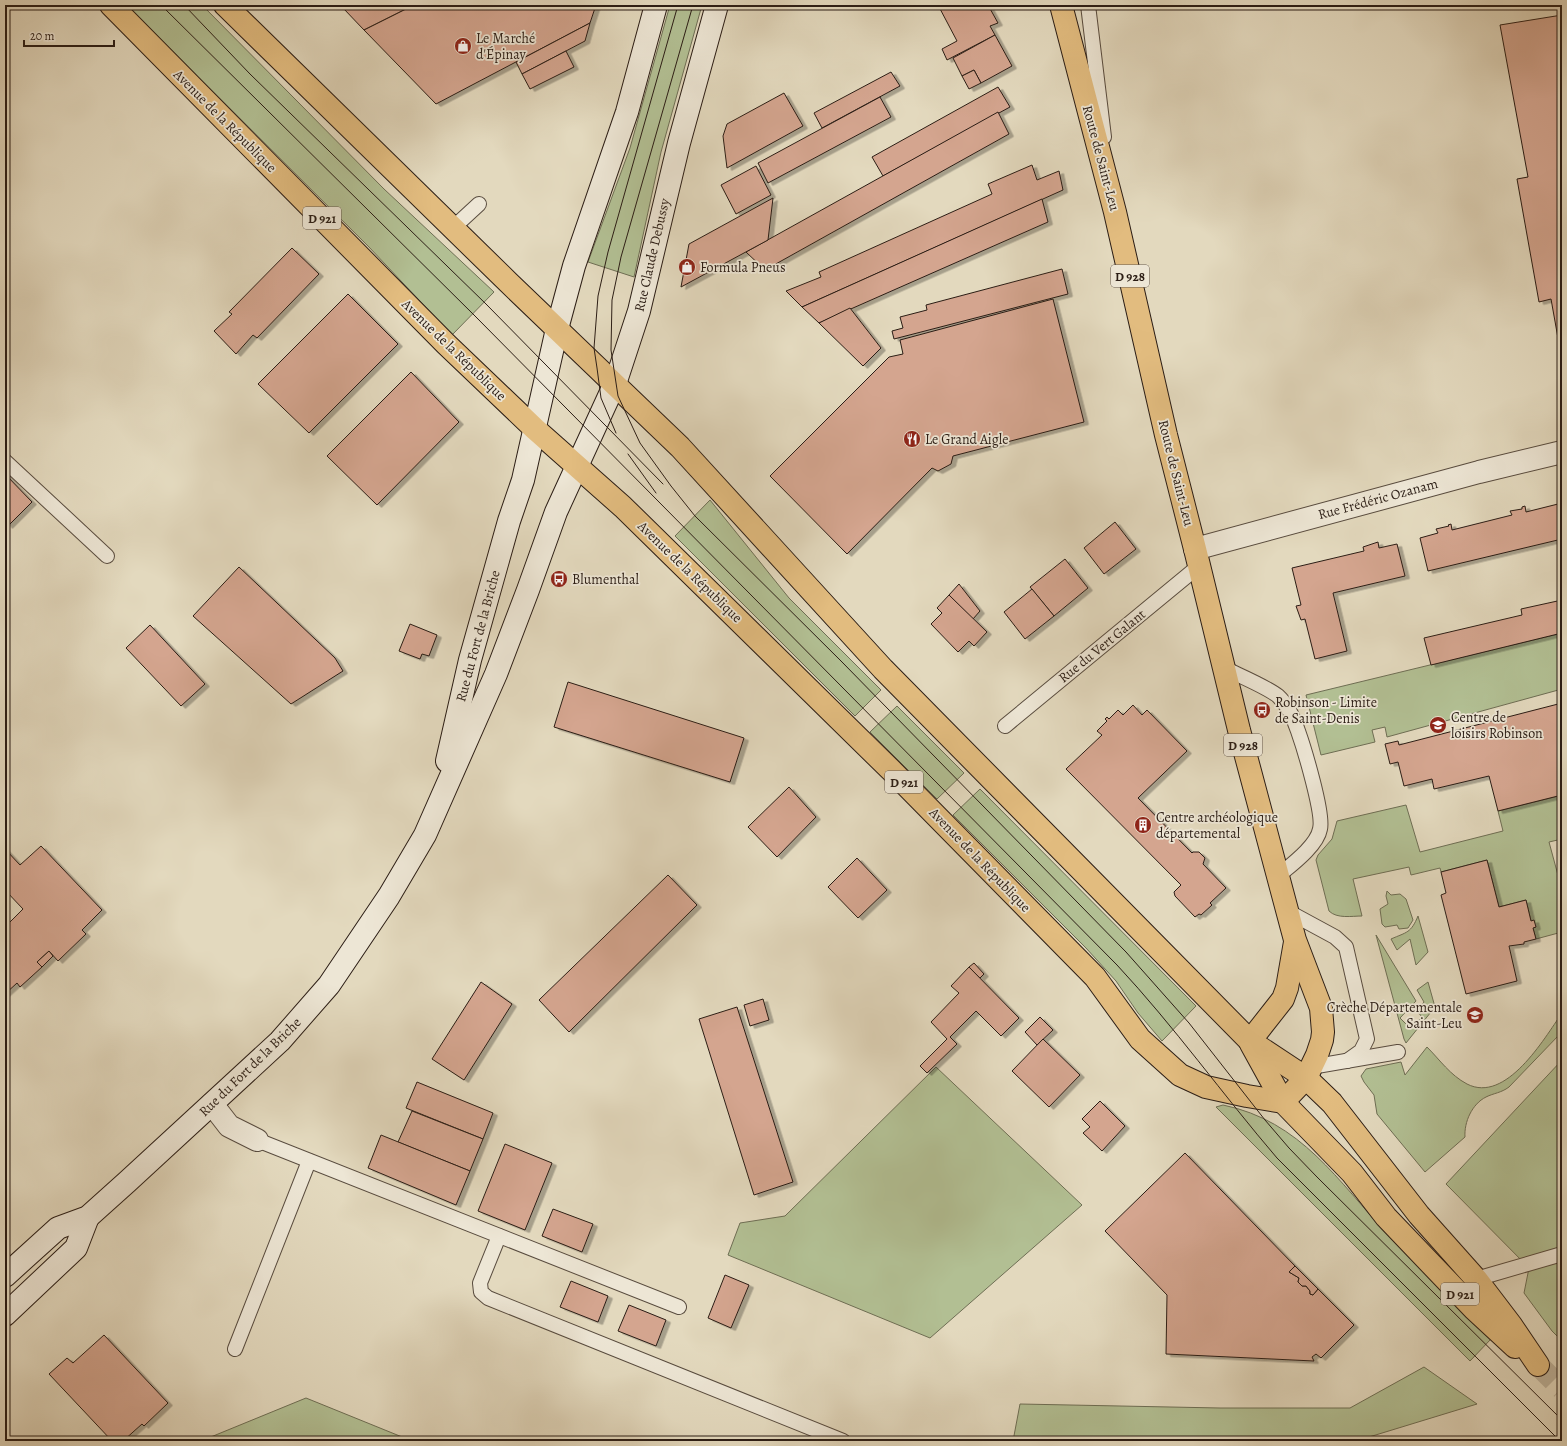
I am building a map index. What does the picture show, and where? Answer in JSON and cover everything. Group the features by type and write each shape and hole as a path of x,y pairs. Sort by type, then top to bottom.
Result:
{"main road":[{"name":"Avenue de la République","path":"111,5 446,344 535,429 623,507 894,773 1095,977 1140,1039 1156,1054 1180,1075 1206,1087 1283,1102"},
{"name":"D 921","path":"226,5 453,228 696,463 884,669 1250,1041 1308,1072 1419,1215 1476,1279 1511,1325 1538,1366 1495,1329 1386,1217 1352,1173 1283,1102"},
{"path":"535,429 557,329 574,266 626,112 656,5"},
{"name":"Rue Claude Debussy","path":"563,496 615,385 640,312 679,143 717,5"},
{"name":"Route de Saint-Leu","path":"1061,5 1115,212 1166,435 1224,668 1287,911 1295,940 1320,1001 1324,1025 1322,1040 1308,1072"},
{"name":"Rue du Fort de la Briche","path":"435,812 470,660 535,429"},
{"name":"Rue Frédéric Ozanam","path":"1197,557 1478,472 1562,452"},
{"name":"Rue du Fort de la Briche","path":"5,1276 58,1228 88,1217 280,1041 329,985 426,835 496,674 528,590 549,529 563,496"},
{"name":"Route de Saint-Leu","path":"1250,1041 1283,999 1287,988 1295,940"},
{"path":"1250,1041 1283,1102 1308,1072"},
{"path":"212,1104 229,1126 257,1140"},
{"name":"Rue du Fort de la Briche","path":"5,1315 76,1248 88,1217"}],"lane":[{"path":"1088,5 1115,212"},
{"path":"453,228 478,204"},
{"path":"5,461 107,556"},
{"name":"Rue du Vert Galant","path":"1004,726 1197,557"},
{"path":"1224,668 1278,696 1287,707 1298,730 1317,800 1321,820 1318,836 1307,850 1278,876"},
{"path":"1287,911 1335,937 1346,947 1367,1039 1361,1051 1347,1061"},
{"path":"1308,1072 1347,1061 1398,1052"},
{"path":"257,1140 679,1307"},
{"path":"235,1349 309,1161"},
{"path":"499,1236 480,1283 481,1292 488,1298 843,1441"},
{"path":"1476,1279 1562,1254"}],"green space":[{"path":"126,5 202,5 384,189 494,292 452,335 369,247"},
{"path":"670,5 702,5 661,152 634,277 588,262 630,148"},
{"path":"710,500 789,598 881,690 855,716 675,536"},
{"path":"1562,633 1562,689 1387,737 1385,727 1372,730 1375,742 1321,755 1306,695"},
{"path":"897,706 964,773 937,799 870,732"},
{"path":"980,789 1196,1006 1162,1041 1138,1013 1116,981 1086,948 953,815"},
{"path":"1562,795 1562,839 1549,842 1562,890 1562,932 1536,939 1533,928 1536,927 1531,921 1526,900 1499,907 1487,860 1441,872 1440,868 1411,875 1409,867 1353,879 1362,916 1340,916 1332,914 1329,911 1316,860 1318,855 1332,839 1337,821 1406,805 1420,852 1503,831 1498,811"},
{"path":"1387,891 1391,895 1400,894 1406,899 1413,920 1408,928 1399,929 1397,925 1385,927 1382,924 1380,909 1388,904 1386,896"},
{"path":"1418,916 1428,952 1416,965 1410,939 1397,950 1391,939 1411,929"},
{"path":"1376,935 1416,1001 1400,1018 1411,1029 1422,1017 1417,1011 1424,1002 1417,990 1428,982 1435,1007 1406,1043 1404,1039"},
{"path":"1562,1013 1562,1030 1559,1035 1509,1087 1503,1091 1486,1097 1477,1104 1470,1114 1466,1125 1465,1137 1425,1172 1377,1114 1374,1095 1361,1076 1366,1069 1401,1062 1405,1075 1427,1047 1450,1072 1467,1084 1482,1088 1496,1085 1509,1077 1522,1066 1545,1038"},
{"path":"1562,1060 1562,1341 1552,1331 1524,1293 1529,1268 1446,1184"},
{"path":"936,1067 1082,1205 930,1338 728,1255 740,1223 785,1216"},
{"path":"1223,1105 1250,1113 1275,1124 1316,1156 1388,1235 1491,1339 1470,1361 1216,1107"},
{"path":"1424,1367 1477,1404 1356,1441 1013,1441 1020,1404 1220,1408 1350,1408"},
{"path":"306,1398 412,1441 201,1441"}],"building":[{"path":"349,5 414,5 364,30 343,8"},
{"name":"Le Marché d'Épinay","path":"414,5 596,5 590,23 436,104 364,30"},
{"path":"938,5 988,5 998,23 990,26 995,35 947,60 942,49 957,41"},
{"path":"1562,15 1561,355 1551,299 1539,302 1517,179 1528,177 1500,25"},
{"path":"590,23 585,41 522,74 516,62"},
{"path":"995,35 1012,66 981,83 974,70 962,76 953,58"},
{"path":"566,51 574,67 530,89 522,74"},
{"path":"974,70 981,83 969,89 962,76"},
{"path":"891,72 900,86 822,128 814,113"},
{"path":"998,87 1010,107 883,176 872,157"},
{"path":"784,93 803,126 727,168 723,136 727,124"},
{"path":"880,97 891,117 768,183 758,163"},
{"path":"998,112 1009,134 765,270 746,252"},
{"path":"1032,165 1037,180 1059,171 1063,190 802,307 786,291 821,277 819,272 992,194 988,184"},
{"path":"756,166 771,195 736,214 721,185"},
{"path":"773,198 768,240 681,287 689,244"},
{"path":"1042,199 1048,222 819,323 802,307"},
{"path":"292,248 319,274 257,338 253,335 236,354 214,331 232,314 229,312"},
{"path":"1062,269 1068,294 894,339 892,331 903,328 900,317 927,310 926,305"},
{"path":"348,294 398,344 309,433 258,384"},
{"name":"Le Grand Aigle","path":"1053,299 1084,422 953,456 951,464 938,471 932,468 847,554 770,476 889,357 903,354 900,340"},
{"path":"850,308 881,348 863,366 819,323"},
{"path":"411,372 459,422 377,505 327,456"},
{"path":"5,474 32,502 8,526 5,522"},
{"path":"1562,503 1562,539 1428,571 1420,538 1438,533 1436,529 1449,526 1448,525 1451,524 1452,530 1512,515 1510,511 1522,509 1522,507 1525,506 1526,512"},
{"path":"1115,522 1136,549 1104,574 1084,548"},
{"path":"1378,542 1379,548 1397,544 1405,576 1333,593 1347,651 1315,659 1305,619 1301,620 1296,606 1301,605 1292,568 1364,551 1363,547"},
{"path":"1065,559 1088,588 1054,616 1030,587"},
{"path":"239,567 335,658 343,671 291,704 193,616"},
{"path":"959,584 980,611 973,619 949,595"},
{"path":"1032,589 1054,616 1025,639 1004,612"},
{"path":"949,595 987,632 974,646 969,641 958,652 931,624 942,613 937,608"},
{"path":"1562,600 1562,633 1431,665 1424,638 1522,615 1521,609"},
{"path":"410,624 437,635 429,656 422,654 420,659 399,651"},
{"path":"150,625 205,684 181,706 126,648"},
{"path":"568,682 744,738 730,782 554,727"},
{"path":"1562,703 1562,795 1498,811 1489,776 1434,789 1432,779 1404,786 1398,762 1390,764 1385,744 1398,741 1399,745"},
{"name":"Centre archéologique départemental","path":"1133,705 1142,715 1147,710 1187,751 1138,798 1192,853 1199,852 1205,858 1203,864 1226,888 1210,903 1212,905 1201,915 1199,914 1195,917 1175,896 1174,892 1181,885 1066,769 1102,735 1097,731 1107,721 1105,719 1107,717 1109,719 1118,710 1123,715"},
{"path":"789,787 816,817 777,857 748,827"},
{"path":"41,846 102,910 82,930 86,934 58,961 49,951 37,962 42,967 20,987 17,983 5,994 5,927 23,909 5,890 5,849 20,865"},
{"path":"857,858 887,890 858,918 828,887"},
{"path":"1487,860 1499,907 1526,900 1531,921 1534,920 1536,927 1533,928 1536,939 1524,942 1524,944 1509,946 1517,981 1466,994 1441,895 1446,893 1441,872"},
{"path":"668,875 697,905 569,1032 539,1000"},
{"path":"49,951 53,956 42,967 37,962"},
{"path":"974,963 984,974 980,978 969,967"},
{"path":"969,967 1019,1018 1001,1036 976,1011 950,1037 957,1044 927,1073 920,1066 947,1039 931,1022 959,993 951,986"},
{"path":"481,982 512,1004 464,1080 432,1059"},
{"path":"763,999 769,1020 750,1026 744,1005"},
{"path":"737,1007 793,1182 754,1195 699,1019"},
{"path":"1040,1017 1053,1030 1037,1045 1025,1032"},
{"path":"1043,1039 1080,1075 1049,1107 1012,1071"},
{"path":"417,1082 493,1113 483,1139 406,1108"},
{"path":"1100,1101 1125,1126 1102,1151 1083,1133 1090,1127 1082,1119"},
{"path":"412,1111 483,1139 470,1171 398,1142"},
{"path":"381,1135 470,1171 456,1205 368,1168"},
{"path":"505,1144 552,1163 525,1230 478,1211"},
{"path":"1185,1153 1295,1266 1289,1272 1299,1278 1298,1282 1302,1286 1306,1286 1310,1291 1310,1294 1313,1295 1318,1289 1354,1325 1321,1358 1316,1354 1312,1357 1314,1361 1166,1354 1167,1295 1105,1231"},
{"path":"553,1209 593,1224 582,1252 542,1236"},
{"path":"1295,1266 1318,1289 1313,1295 1310,1294 1310,1291 1306,1286 1302,1286 1298,1282 1299,1278 1289,1272"},
{"path":"725,1275 749,1285 731,1328 708,1318"},
{"path":"571,1281 608,1296 598,1322 560,1307"},
{"path":"629,1305 666,1320 656,1346 618,1331"},
{"path":"104,1335 168,1403 144,1426 142,1424 123,1441 112,1441 49,1374 67,1358 73,1363"}],"tunnel":[{"path":"1538,1365 1562,1389"}],"tram line":[{"path":"161,5 475,316 1117,965 1178,1036 1277,1158 1560,1441"},
{"path":"184,5 250,74 486,304 663,484"},
{"path":"616,433 601,398 594,348 598,296 608,252 678,5"},
{"path":"693,5 621,257 612,300 611,350 618,396 640,443 695,516 842,662 1126,952 1189,1023 1265,1120 1289,1148 1562,1420"},
{"path":"628,454 656,493"}],"place":[{"name":"Le Marché d'Épinay","path":"463,46"},
{"name":"Formula Pneus","path":"687,267"},
{"name":"Le Grand Aigle","path":"912,439"},
{"name":"Blumenthal","path":"559,579"},
{"name":"Robinson - Limite de Saint-Denis","path":"1262,710"},
{"name":"Centre de loisirs Robinson","path":"1438,725"},
{"name":"Centre archéologique départemental","path":"1143,825"},
{"name":"Crèche Départementale Saint-Leu","path":"1475,1015"}]}
